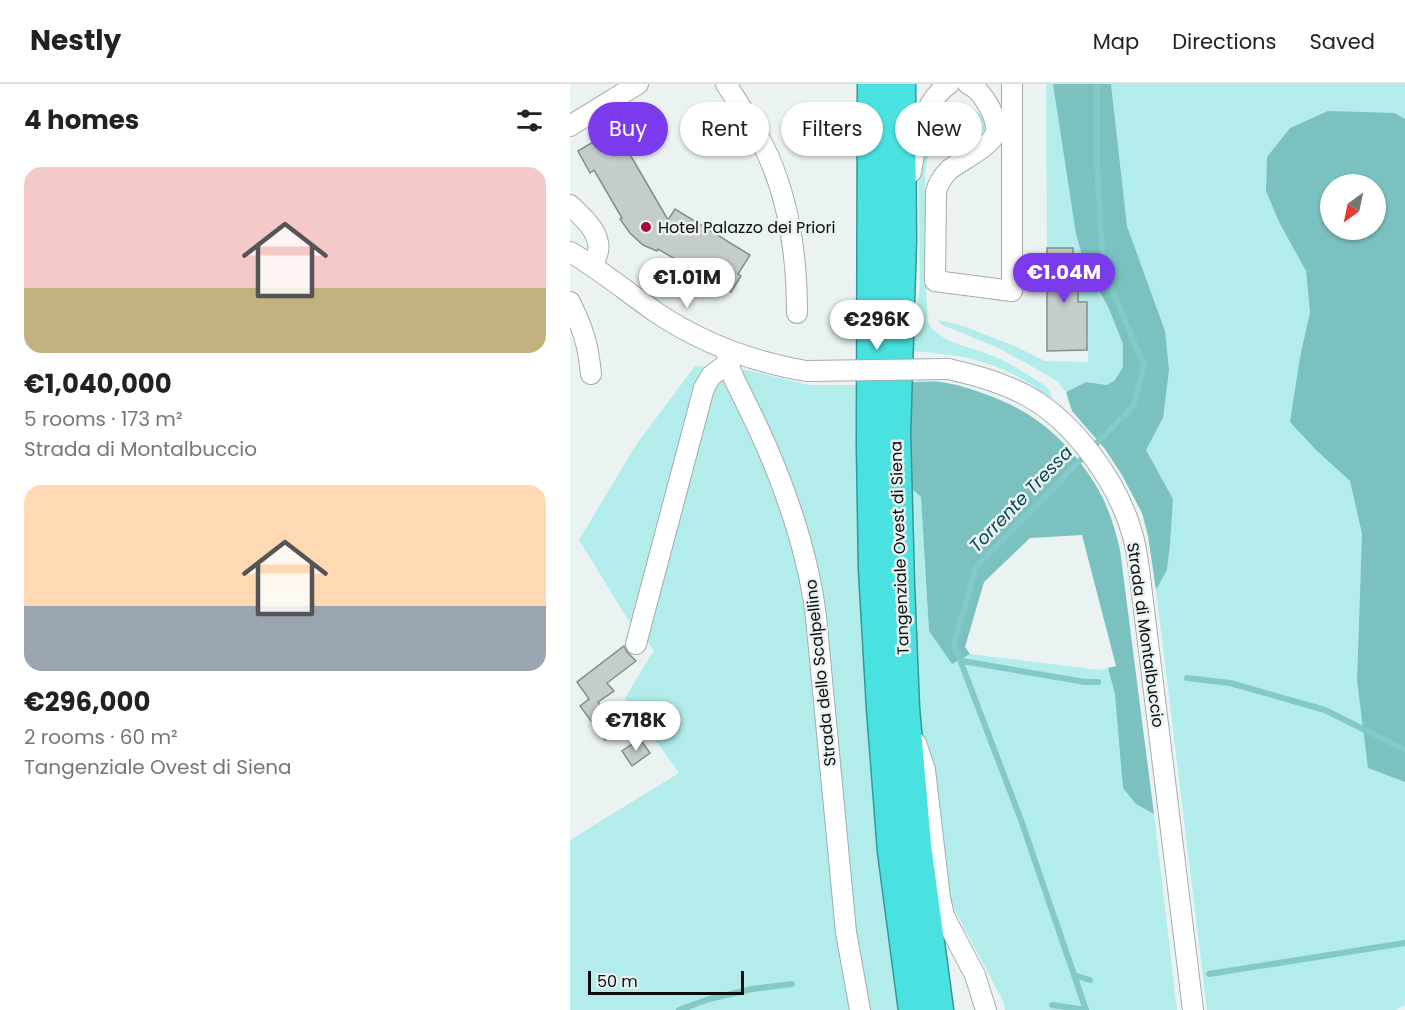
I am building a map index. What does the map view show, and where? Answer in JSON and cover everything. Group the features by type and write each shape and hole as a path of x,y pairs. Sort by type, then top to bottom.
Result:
{"highway":[{"name":"Tangenziale Ovest di Siena","path":"873,84 874,568 893,850 914,1010"},
{"name":"Tangenziale Ovest di Siena","path":"900,84 901,240 895,434 904,708 916,845 938,1010"}],"street":[{"path":"570,126 638,84"},
{"path":"726,84 762,143 778,182 793,240 797,313"},
{"path":"901,240 919,132 929,109 941,90 948,84"},
{"path":"977,90 994,117 996,131 987,144 949,170 938,186 936,192 935,280 1012,291 1012,84"},
{"path":"977,90 1012,115"},
{"path":"570,205 590,226 598,242 598,251 593,266"},
{"name":"Strada di Montalbuccio","path":"570,252 666,318 727,356 806,371 948,369 975,374 1031,398 1071,431 1092,455 1112,485 1123,507 1132,533 1139,569 1193,1010"},
{"path":"570,302 582,326 591,374"},
{"path":"636,644 705,388 711,376 727,356"},
{"name":"Strada dello Scalpellino","path":"727,356 732,376 767,447 783,487 810,575 846,932 860,1010"},
{"path":"904,708 925,770 944,916 975,975 986,1010"}],"shaded area":[{"path":"1046,84 1053,84 1077,234 1084,262 1109,309 1123,344 1123,367 1115,380 1107,385 1086,382 1066,392 1057,381 1026,363 996,347 940,324 939,320 963,326 1017,347 1045,361 1088,362 1087,302 1078,302 1078,280 1072,280 1073,248 1047,248"},
{"path":"1053,84 1111,84 1127,226 1165,331 1169,370 1163,418 1146,450 1173,499 1167,570 1156,590 1142,513 1105,449 1072,411 1066,392 1086,382 1107,385 1115,380 1123,367 1123,344 1109,309 1084,262 1076,234"},
{"path":"1111,84 1405,84 1405,119 1395,113 1266,191 1280,224 1306,271 1310,312 1300,357 1316,450 1350,481 1362,534 1357,680 1405,782 1405,1005 1396,1010 1207,1010 1156,590 1167,570 1173,499 1146,450 1163,418 1165,331 1127,226"},
{"path":"1328,111 1395,113 1405,119 1405,782 1368,768 1357,680 1362,534 1350,481 1290,422 1310,312 1306,271 1280,224 1266,191 1267,157 1290,128"},
{"path":"982,116 987,125 982,131"},
{"path":"919,156 929,156 925,178 928,323 941,336 993,356 1019,369 1046,386 1052,398 1020,378 981,361 945,354 908,351 920,288"},
{"path":"695,366 746,370 809,385 858,385 864,685 887,933 899,1010 570,1010 570,840 679,773 625,698 654,650 627,618 579,540 636,445"},
{"path":"909,382 958,385 1003,401 1020,410 1051,431 1064,443 1098,489 1111,519 1120,550 1154,814 1136,804 1123,788 1115,694 1108,668 1116,666 1082,535 1030,538 984,582 965,647 970,654 952,664 929,631 921,497 911,488"},
{"path":"911,488 921,497 929,631 952,663 970,654 1099,670 1108,668 1115,693 1136,804 1154,814 1177,1010 1005,1010 1004,1003 947,895 935,777 915,711"}],"building":[{"path":"588,145 588,156 631,156 668,220 675,209 750,255 738,274 741,276 731,292 658,249 657,251 643,245 620,219 622,218 594,170 590,173 578,151"},
{"path":"1047,248 1073,248 1072,280 1078,280 1078,302 1087,302 1087,350 1047,351"},
{"path":"624,646 636,661 607,683 614,691 598,702 618,730 605,740 580,706 589,699 577,682"},
{"path":"640,739 650,753 632,766 622,751"}],"waterway":[{"name":"Torrente Tressa","path":"1086,1010 1021,820 954,644 976,567 1134,405 1144,366 1103,267 1097,166 1097,84"},
{"path":"962,661 1085,682 1098,682"},
{"path":"1187,678 1230,683 1325,710 1405,750"},
{"path":"1209,974 1405,943"},
{"path":"1074,975 1090,980"},
{"path":"679,1010 709,999 752,989 792,984"},
{"path":"1052,1005 1086,1010"}],"place":[{"name":"Hotel Palazzo dei Priori","path":"646,227"}]}
